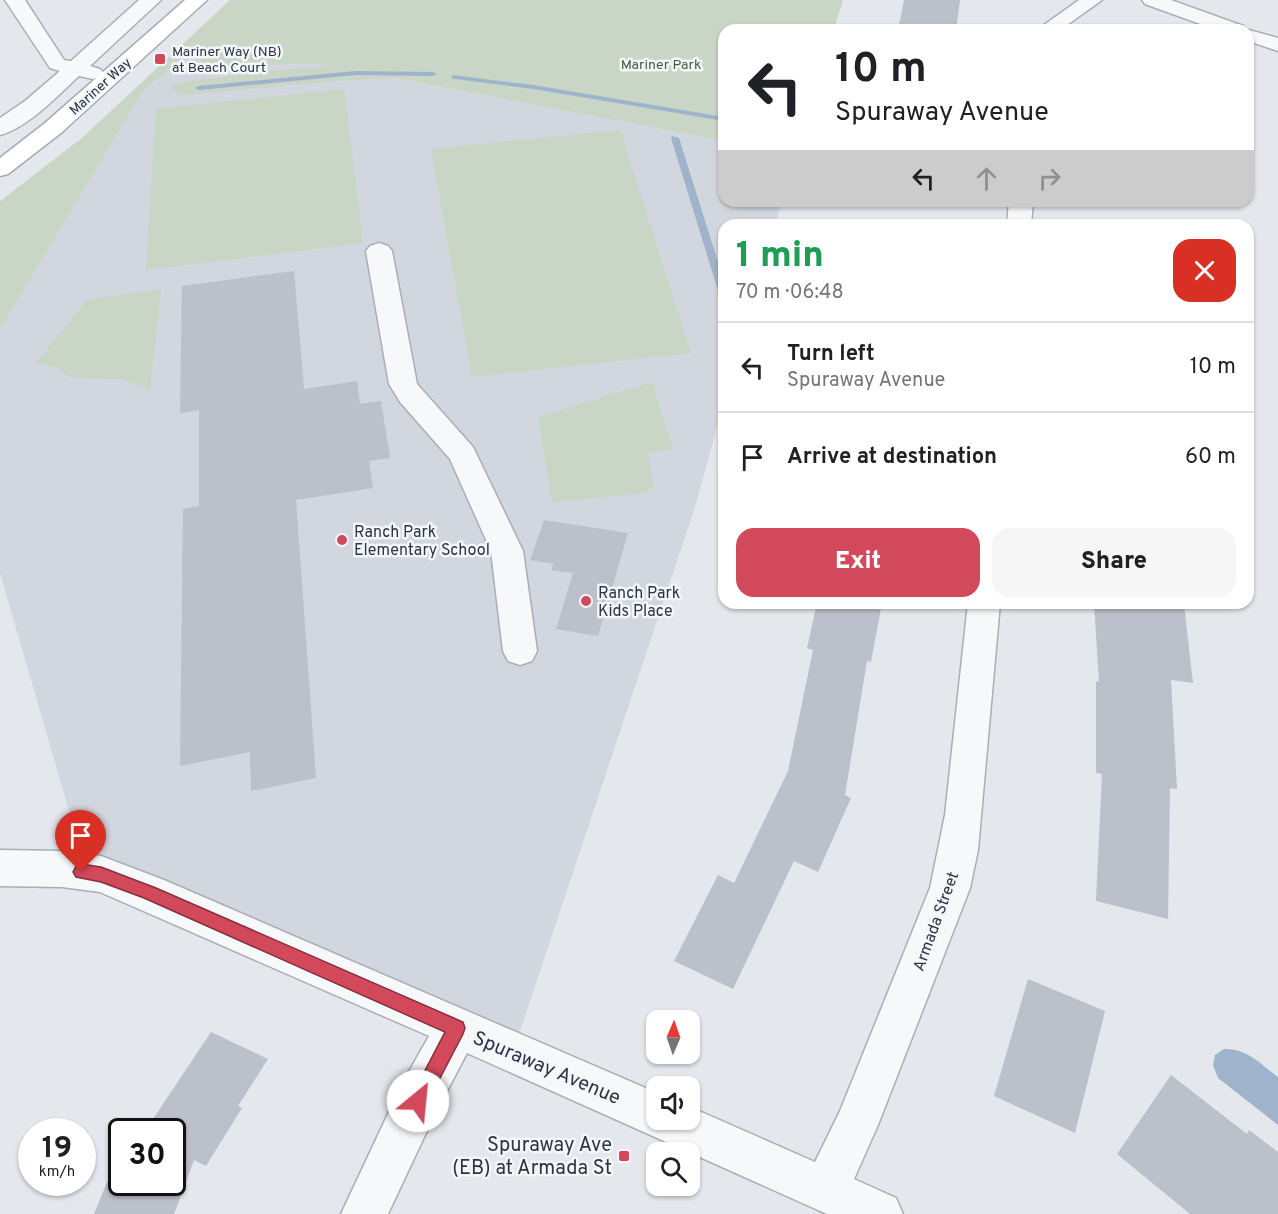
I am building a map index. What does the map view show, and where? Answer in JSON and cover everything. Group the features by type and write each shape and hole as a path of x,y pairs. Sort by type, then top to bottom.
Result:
{"main road":[{"name":"Mariner Way","path":"0,169 54,128 197,0"}],"street":[{"path":"15,0 57,64 109,78"},
{"path":"0,128 33,106 151,0"},
{"path":"1056,24 1092,0"},
{"path":"1152,0 1219,24"},
{"path":"1254,36 1278,45"},
{"path":"379,251 403,384 410,395 463,454 507,550 520,651"},
{"name":"Armada Street","path":"826,1188 856,1125 950,888 964,815 983,609"},
{"name":"Spuraway Avenue","path":"0,868 62,869 101,874 150,893 646,1110"},
{"path":"364,1214 418,1101 457,1028"},
{"path":"692,1130 880,1214"}],"shaded area":[{"name":"Ranch Park Elementary School","path":"201,41 718,140 718,207 780,207 777,219 718,219 718,424 695,507 515,1046 85,866 0,573 0,329 143,91"}],"green space":[{"name":"Mariner Park","path":"230,0 843,0 836,24 718,24 718,140 395,78 182,95 170,88 178,83 267,71 331,66 313,63 208,67 196,60 190,51 143,91 0,329 0,201 82,138"},
{"path":"344,89 363,243 146,270 156,109"},
{"path":"620,130 691,353 472,377 431,149"},
{"path":"161,289 150,390 123,379 71,378 55,366 35,364 87,300"},
{"path":"652,382 673,449 648,453 654,485 645,493 552,502 538,417"}],"water":[{"path":"1224,1049 1246,1054 1278,1077 1278,1125 1218,1078 1213,1065 1215,1055"}],"building":[{"path":"904,0 960,0 957,24 899,24"},
{"path":"294,271 304,389 357,381 360,404 381,401 390,458 369,461 373,488 296,500 316,778 251,791 250,752 180,766 183,509 199,506 199,410 180,413 182,286"},
{"name":"Ranch Park Kids Place","path":"544,520 628,533 598,636 556,629 573,573 551,570 554,564 530,560"},
{"path":"816,609 881,609 871,662 867,661 845,795 851,798 818,872 794,861 733,989 674,961 718,875 734,883 788,771 813,650 807,648"},
{"path":"1094,609 1184,609 1193,683 1171,680 1177,789 1170,788 1168,919 1096,901 1102,774 1096,773 1096,681 1099,682"},
{"path":"1028,979 1105,1011 1075,1133 994,1096"},
{"path":"211,1032 268,1059 238,1106 242,1108 206,1166 194,1160 186,1182 186,1118 154,1118"},
{"path":"1171,1075 1247,1134 1249,1130 1278,1152 1278,1214 1190,1214 1117,1154"},
{"path":"107,1182 108,1196 181,1196 174,1214 94,1214"}],"waterway":[{"path":"199,88 356,73 433,74"},
{"path":"455,77 533,87 718,118"},
{"path":"675,138 718,275"}],"place":[{"name":"Mariner Way (NB) at Beach Court","path":"160,59"},
{"name":"Ranch Park Elementary School","path":"342,540"},
{"name":"Ranch Park Kids Place","path":"586,601"},
{"name":"Spuraway Ave (EB) at Armada St","path":"624,1156"}],"route":[{"path":"81,872 101,874 150,893 457,1028 418,1101"}]}
